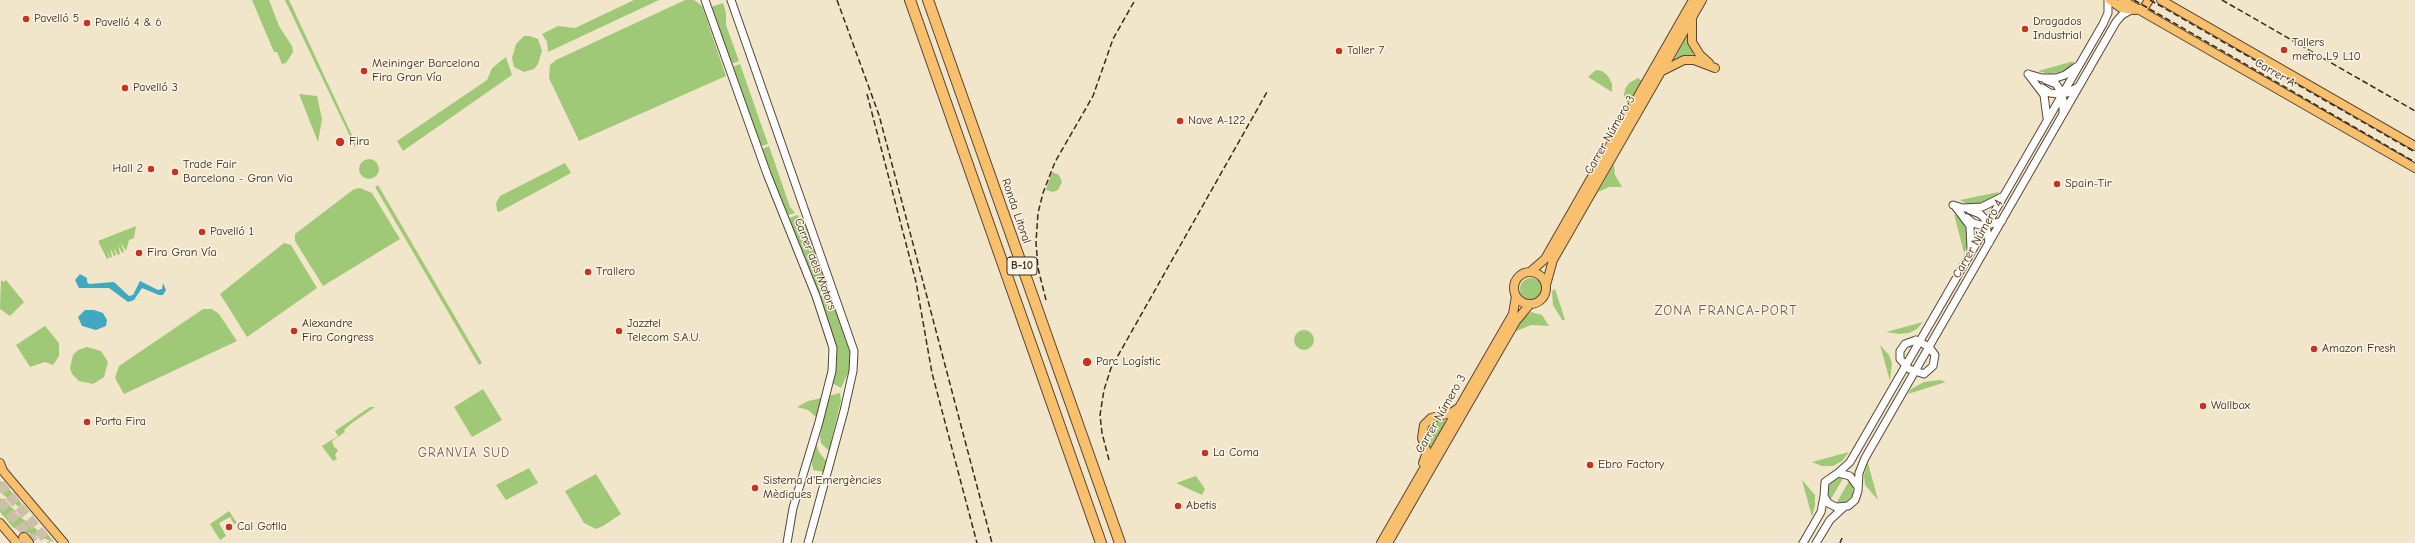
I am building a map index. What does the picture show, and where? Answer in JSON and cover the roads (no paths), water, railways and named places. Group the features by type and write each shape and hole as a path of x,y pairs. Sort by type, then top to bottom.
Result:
{"highway":[{"name":"B-10","path":"910,0 1100,543"},
{"name":"Ronda Litoral","path":"928,0 1120,543"}],"main road":[{"name":"Carrer Número 3","path":"1530,272 1544,259 1693,0"},
{"name":"Carrer Número 3","path":"1546,285 1553,260 1702,0"},
{"path":"2109,0 2117,6 2131,10 2140,10 2146,6 2149,0"},
{"name":"Carrer A","path":"2122,0 2415,168"},
{"name":"Carrer A","path":"2161,0 2415,146"},
{"path":"1659,74 1668,66 1684,60 1694,60 1715,68 1700,55 1694,46 1690,32 1692,17"},
{"path":"1530,272 1540,276 1546,285 1545,293 1542,299 1530,304 1523,303 1516,296 1514,288 1516,280 1524,273 1530,272"},
{"name":"Carrer Número 3","path":"1381,543 1513,314 1516,296"},
{"name":"Carrer Número 3","path":"1388,543 1516,321 1530,304"},
{"path":"1420,477 1426,454 1422,434 1424,426 1431,418 1452,413 1459,407"},
{"path":"0,463 3,470 64,543"},
{"path":"0,522 28,542"}],"street":[{"name":"Carrer dels Motors","path":"705,0 767,174 816,296 833,348 832,371 819,422 793,508 787,543"},
{"name":"Carrer dels Motors","path":"731,0 854,351 853,371 844,411 808,543"},
{"name":"Carrer Número 4","path":"1838,473 1850,462 1987,226 2106,18 2109,0"},
{"name":"Carrer Número 4","path":"1858,487 1862,463 1914,372 2116,22 2122,15 2131,10"},
{"path":"2042,78 2065,75 2079,64"},
{"path":"2046,121 2046,98 2038,85 2028,74 2056,84 2062,94 2063,115"},
{"path":"2038,85 2050,93 2062,94 2071,92 2079,86"},
{"path":"1962,210 1988,206 2004,195"},
{"path":"1962,210 1973,223 1987,226 2002,220"},
{"path":"1962,210 1980,214 1987,226 1989,243"},
{"path":"1962,210 1971,230 1971,252"},
{"path":"1908,342 1920,342 1929,347 1935,355 1933,366 1925,374 1914,372 1905,367 1900,359 1902,348 1908,342"},
{"path":"1804,543 1821,512 1825,482 1838,473 1850,476 1858,487 1855,500 1844,507 1830,520 1816,543"},
{"path":"1824,496 1831,505 1844,507"}],"water":[{"path":"80,274 87,278 87,282 89,284 114,282 129,296 133,295 140,281 158,290 162,289 163,283 166,290 163,295 159,295 142,288 134,300 128,302 109,288 79,288 75,280"},
{"path":"85,310 94,310 103,313 107,320 106,326 96,330 82,326 78,317"}],"tunnel":[{"path":"0,484 49,543"},
{"path":"0,501 34,542"}],"railway":[{"path":"837,0 879,115 992,543"},
{"path":"1046,300 1038,268 1036,242 1038,213 1043,193 1055,162 1093,96 1113,39 1135,0"},
{"path":"2134,0 2415,162"},
{"path":"2150,0 2415,152"},
{"path":"2222,0 2415,111"},
{"path":"1109,460 1102,433 1100,415 1104,390 1111,368 1267,92"},
{"path":"867,94 916,282 932,373 977,543"},
{"path":"1840,543 1842,538"}],"place":[{"name":"Pavelló 5","path":"26,19"},
{"name":"Pavelló 4 & 6","path":"87,23"},
{"name":"Dragados Industrial","path":"2025,29"},
{"name":"Tallers metro L9 L10","path":"2284,50"},
{"name":"Taller 7","path":"1339,51"},
{"name":"Meininger Barcelona Fira Gran Vía","path":"364,71"},
{"name":"Pavelló 3","path":"125,88"},
{"name":"Nave A-122","path":"1180,121"},
{"name":"Fira","path":"340,142"},
{"name":"Hall 2","path":"151,169"},
{"name":"Trade Fair Barcelona - Gran Via","path":"175,172"},
{"name":"Spain-Tir","path":"2057,184"},
{"name":"Pavelló 1","path":"202,232"},
{"name":"Fira Gran Vía","path":"139,253"},
{"name":"Trallero","path":"588,272"},
{"name":"Alexandre Fira Congress","path":"294,331"},
{"name":"Jazztel Telecom S.A.U.","path":"619,331"},
{"name":"Amazon Fresh","path":"2314,349"},
{"name":"Parc Logístic","path":"1087,362"},
{"name":"Wallbox","path":"2203,406"},
{"name":"Porta Fira","path":"87,422"},
{"name":"La Coma","path":"1205,453"},
{"name":"Ebro Factory","path":"1590,465"},
{"name":"Sistema d'Emergències Mèdiques","path":"755,488"},
{"name":"Abetis","path":"1178,506"},
{"name":"Cal Gotlla","path":"229,527"}],"district":[{"name":"ZONA FRANCA-PORT","path":"1726,311"},
{"name":"GRANVIA SUD","path":"464,453"}]}
